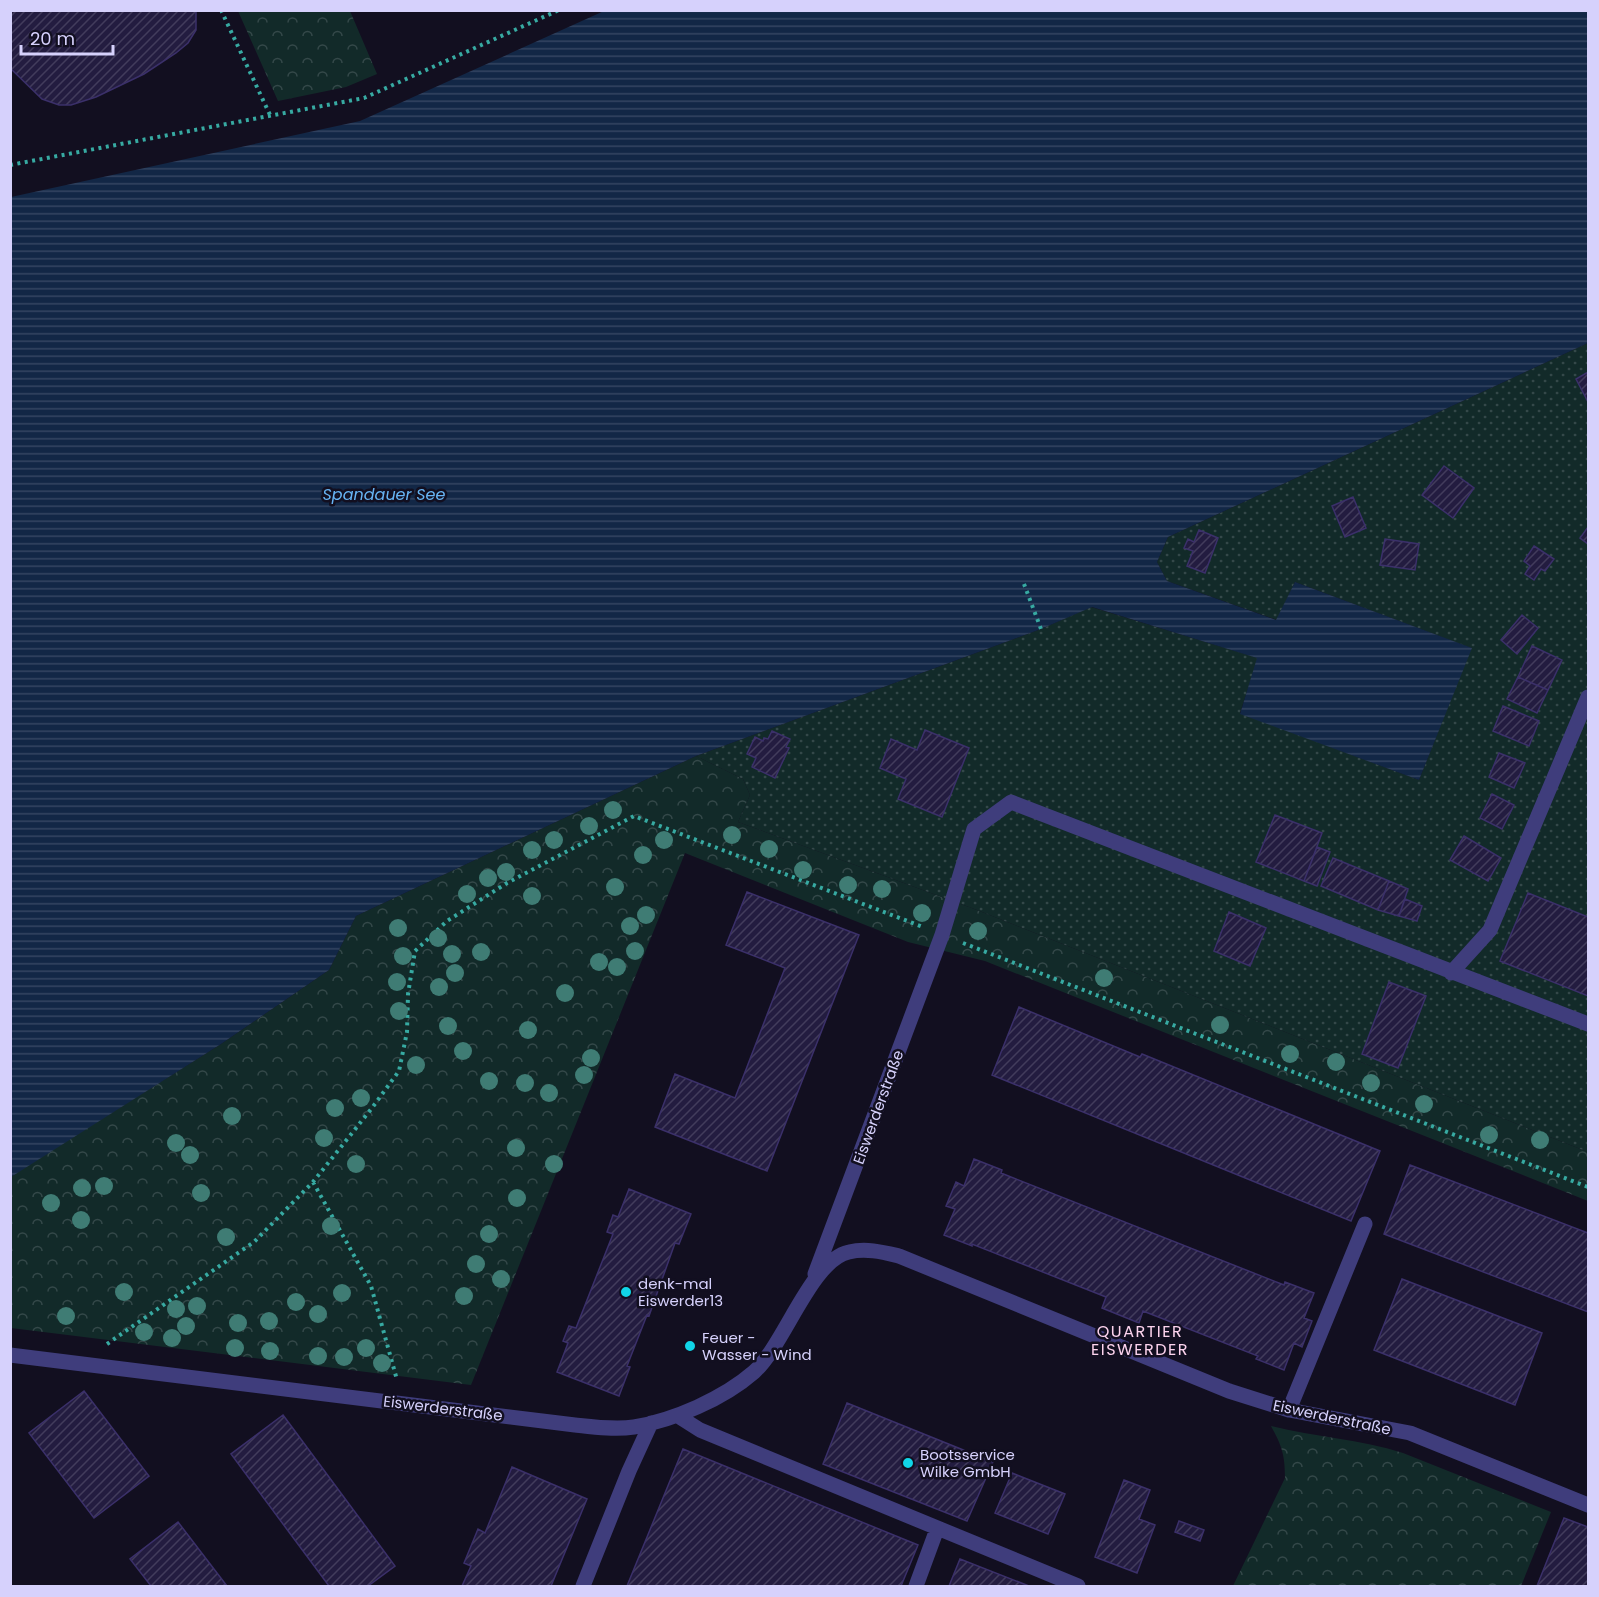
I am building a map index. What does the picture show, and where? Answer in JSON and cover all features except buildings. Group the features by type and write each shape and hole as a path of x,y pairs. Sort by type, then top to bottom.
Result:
{"street":[{"path":"1588,698 1490,930 1451,973 1588,1024"},
{"name":"Eiswerderstraße","path":"10,1355 594,1427 632,1427 651,1423 678,1416 718,1396 754,1372 775,1347 813,1280 942,935 974,829 1011,802 1451,973"},
{"path":"1289,1410 1365,1224"},
{"name":"Eiswerderstraße","path":"813,1280 831,1262 847,1252 872,1250 898,1256 1229,1391 1289,1410 1410,1432 1588,1504"},
{"path":"678,1416 700,1430 1071,1585"},
{"path":"583,1587 629,1471 651,1423"},
{"path":"916,1587 937,1529"}],"path":[{"path":"221,10 270,115"},
{"path":"10,165 364,98 559,10"},
{"path":"1024,584 1041,628"},
{"path":"107,1344 254,1242 313,1182 372,1108 399,1071 407,1032 408,994 415,951 447,921 507,883 634,816 1588,1187"},
{"path":"313,1182 371,1287 398,1381"}],"green space":[{"path":"238,11 350,11 377,74 346,87 278,101"},
{"path":"1588,343 1588,1152 977,910 738,822 750,795 743,779 696,756 1041,629 1091,607 1258,658 1240,713 1419,780 1471,648 1295,582 1277,620 1167,581 1157,562 1168,537"},
{"path":"696,756 743,779 750,795 738,822 977,910 1588,1152 1588,1201 985,961 908,942 685,853 471,1385 11,1328 11,1176 221,1044 329,970 356,916"},
{"path":"1271,1426 1370,1444 1403,1453 1551,1512 1521,1586 1233,1586 1285,1478 1282,1451"}],"water":[{"name":"Spandauer See","path":"604,11 1588,11 1588,343 1168,537 1157,562 1167,581 1276,620 1295,582 1472,648 1419,780 1240,714 1257,658 1092,607 1041,629 696,756 356,916 329,970 221,1044 11,1177 11,197 360,121"}],"place":[{"name":"denk-mal Eiswerder13","path":"626,1292"},
{"name":"Feuer - Wasser - Wind","path":"690,1346"},
{"name":"Bootsservice Wilke GmbH","path":"908,1463"}],"district":[{"name":"QUARTIER EISWERDER","path":"1140,1340"}]}
